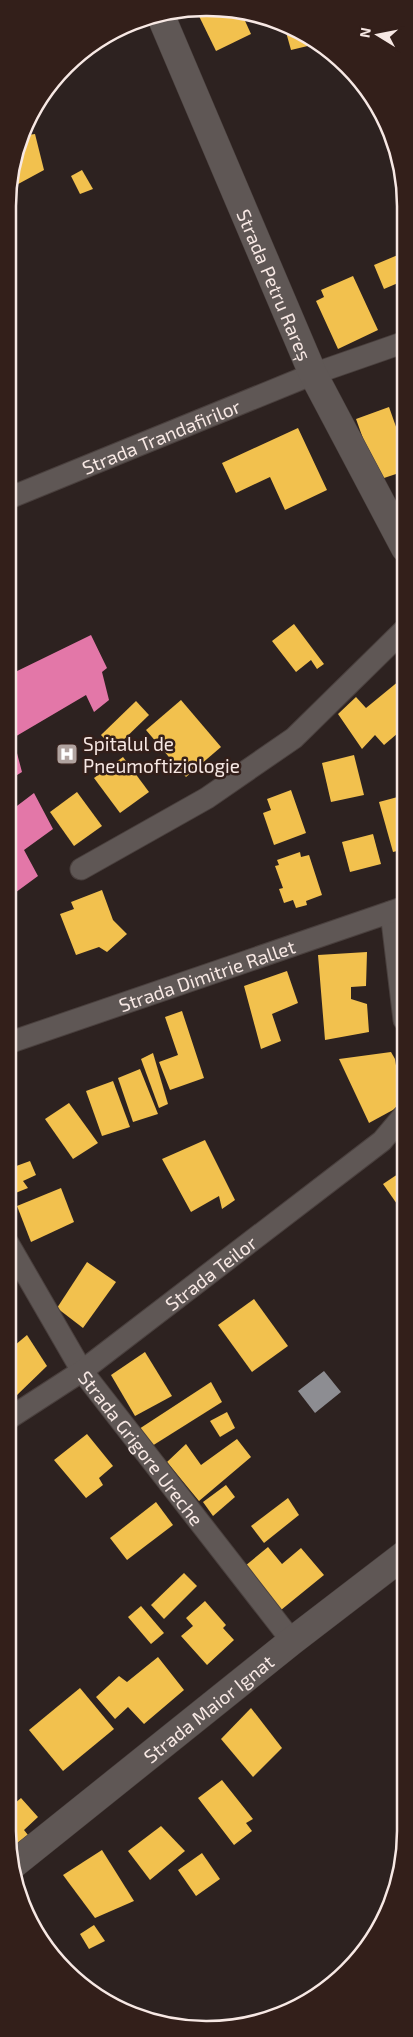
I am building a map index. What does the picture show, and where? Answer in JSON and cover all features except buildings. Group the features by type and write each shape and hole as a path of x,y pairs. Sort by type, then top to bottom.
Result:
{"street":[{"name":"Strada Petru Rareș","path":"163,21 313,374 397,533"},
{"name":"Strada Trandafirilor","path":"16,495 313,374 397,345"},
{"path":"81,869 207,798 294,738 397,637"},
{"name":"Strada Dimitrie Rallet","path":"16,1039 397,909"},
{"name":"Strada Teilor","path":"16,1414 82,1371 382,1141 397,1123"},
{"name":"Strada Grigore Ureche","path":"16,1257 82,1371 292,1641"},
{"name":"Strada Maior Ignat","path":"19,1860 292,1641 397,1560"}],"place":[{"name":"Spitalul de Pneumoftiziologie","path":"67,754"}]}
